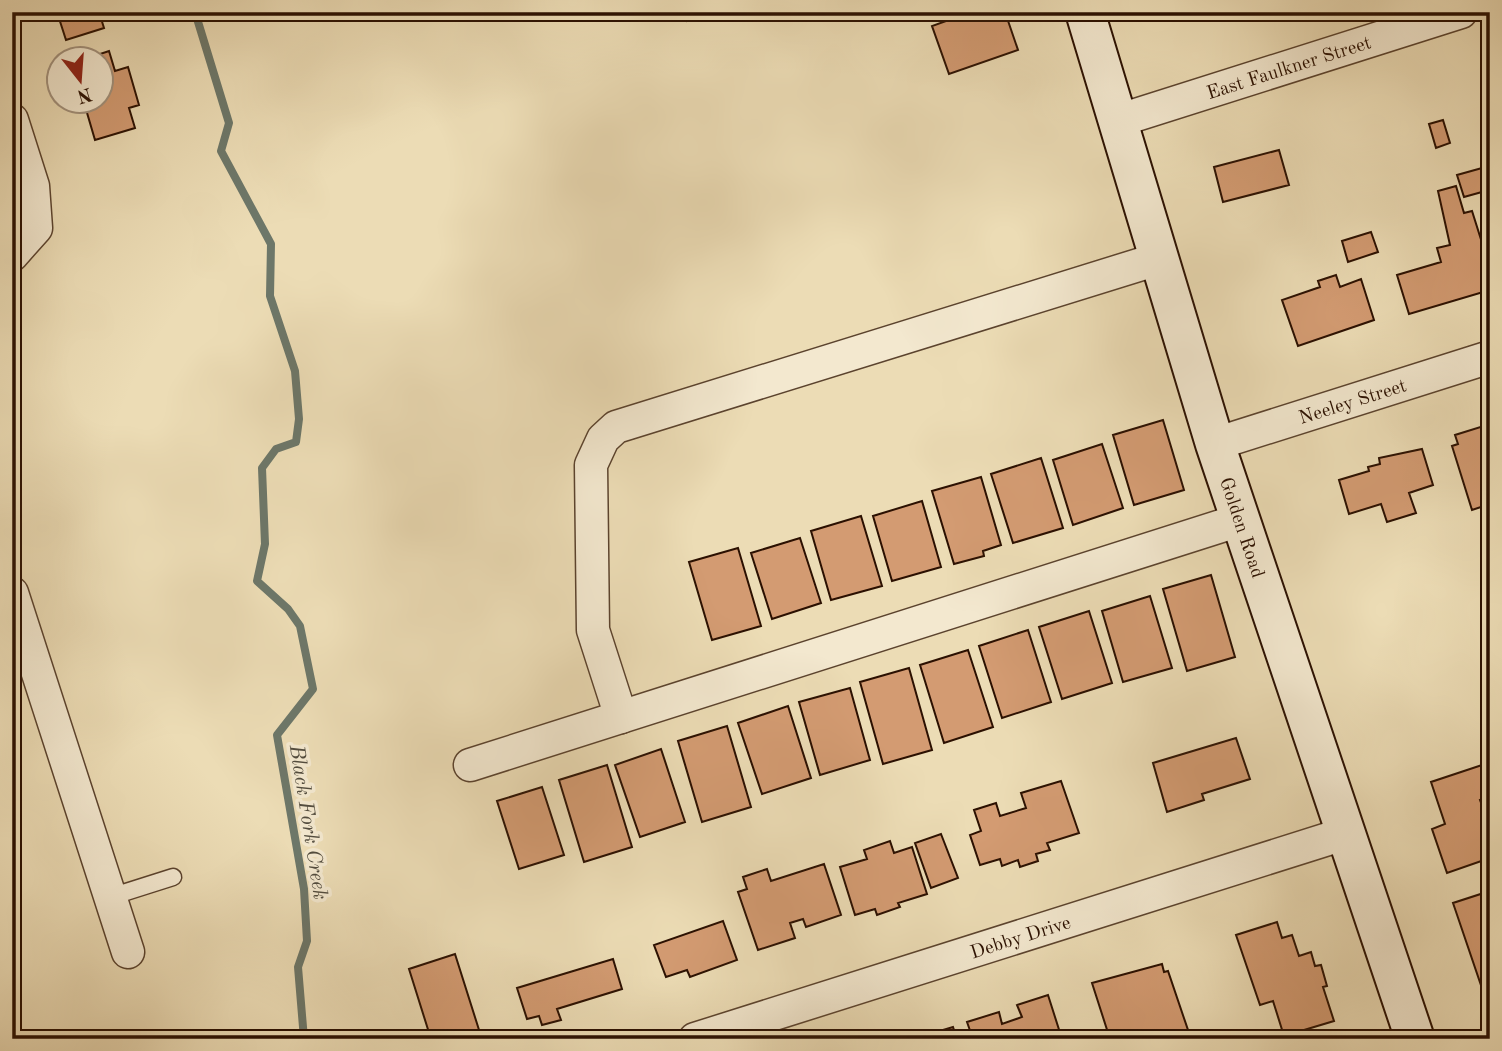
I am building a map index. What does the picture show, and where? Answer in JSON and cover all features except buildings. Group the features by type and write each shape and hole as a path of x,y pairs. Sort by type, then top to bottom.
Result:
{"street":[{"name":"Golden Road","path":"1085,12 1215,444 1415,1039"},
{"name":"East Faulkner Street","path":"1117,121 1461,12"},
{"path":"12,120 33,186 36,228 12,255"},
{"path":"621,718 593,630 592,465 603,439 616,427 1161,258"},
{"name":"Neeley Street","path":"1215,444 1490,357"},
{"path":"470,765 1241,520"},
{"path":"12,593 128,952"},
{"name":"Debby Drive","path":"695,1039 1347,833"}],"lane":[{"path":"110,897 173,877"}],"waterway":[{"name":"Black Fork Creek","path":"195,12 229,123 221,151 271,244 270,296 295,371 299,419 296,442 276,449 262,468 265,544 257,581 288,609 300,626 313,689 277,735 304,889 307,941 298,967 304,1039"}]}
